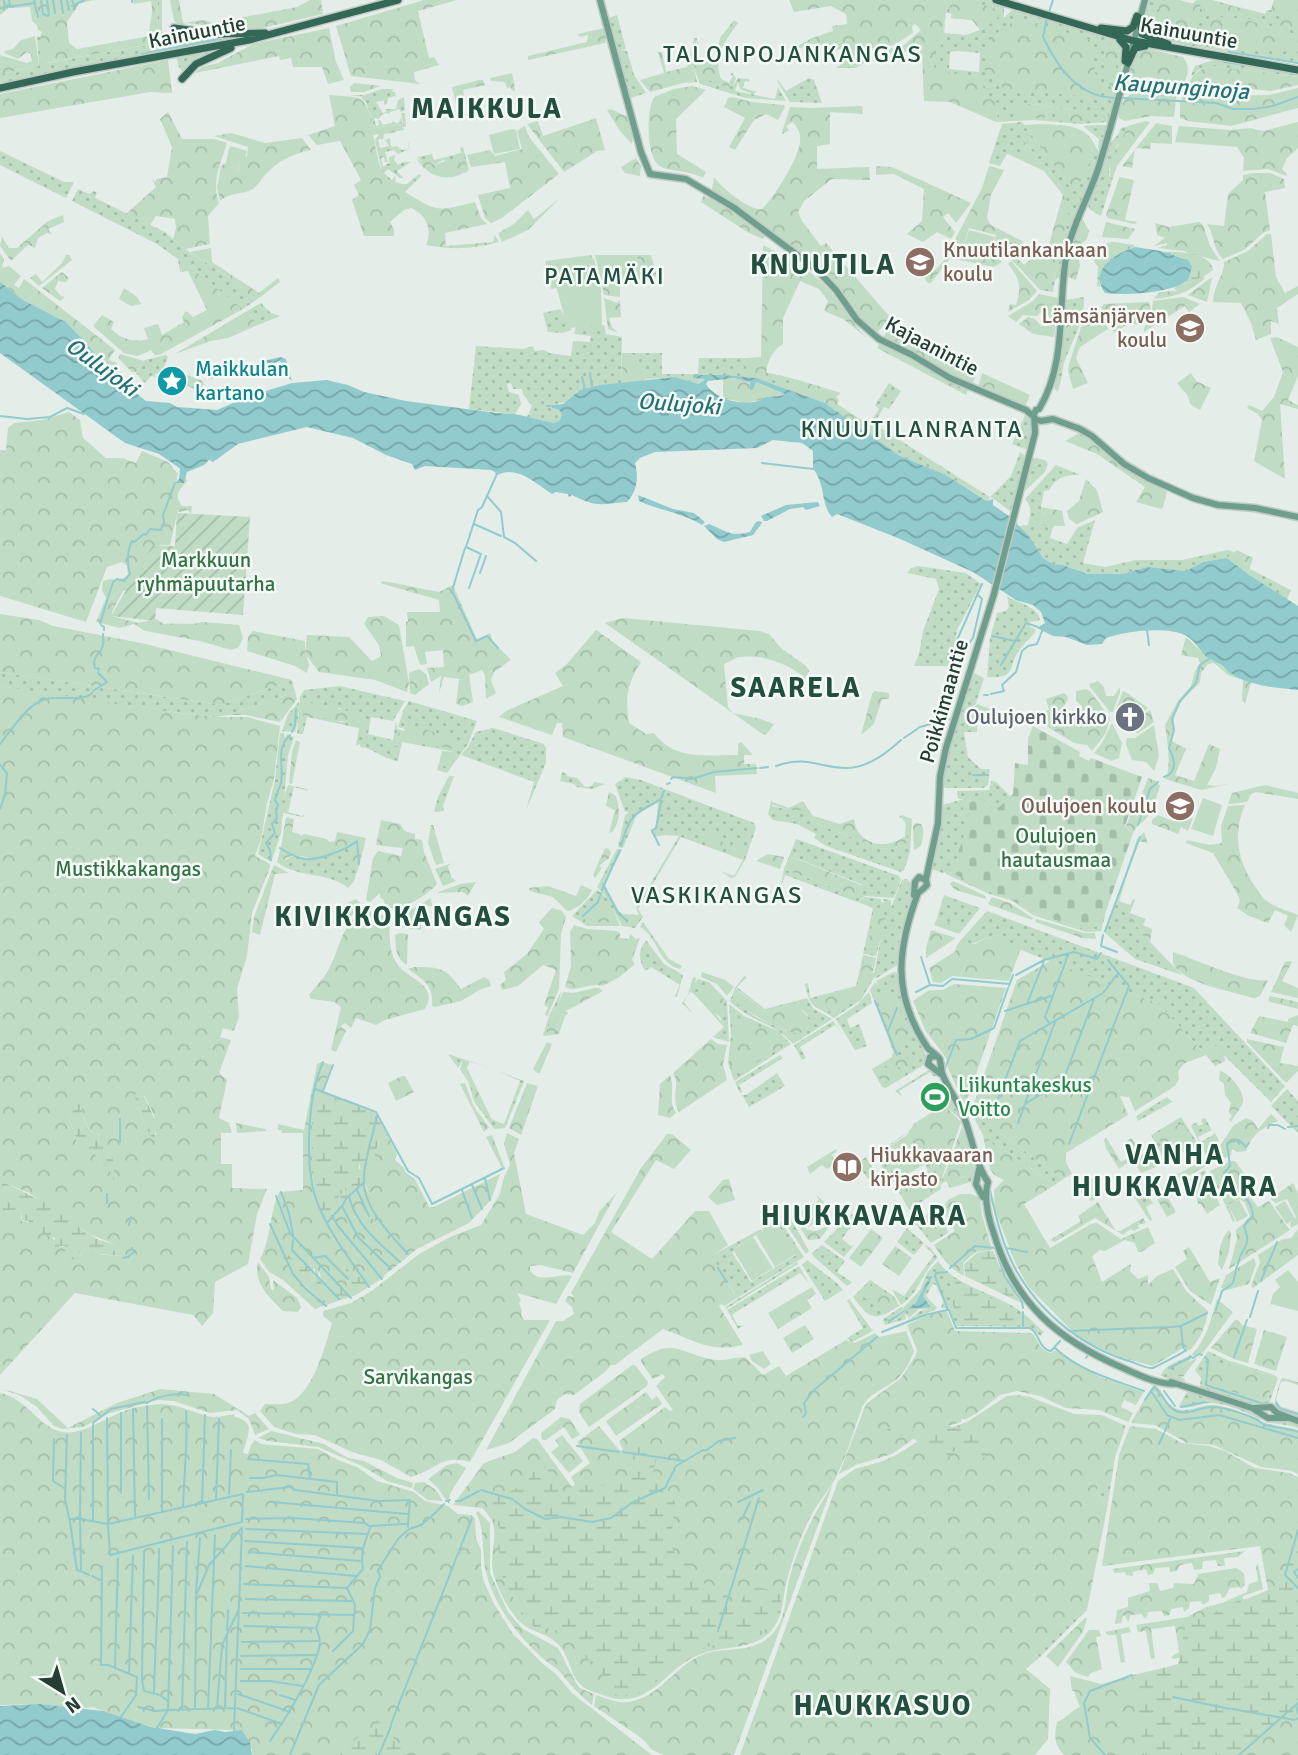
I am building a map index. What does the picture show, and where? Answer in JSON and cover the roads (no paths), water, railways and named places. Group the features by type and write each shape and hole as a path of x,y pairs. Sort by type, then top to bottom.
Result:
{"highway":[{"name":"Kainuuntie","path":"266,34 388,0"},
{"name":"Kainuuntie","path":"0,87 72,69 157,56 266,34 398,0"},
{"name":"Kainuuntie","path":"996,0 1133,39 1298,68"},
{"name":"Kainuuntie","path":"1006,0 1049,15"},
{"path":"1100,30 1127,31 1138,17"},
{"path":"1138,17 1143,36 1165,46"},
{"path":"174,28 220,34 266,34"},
{"path":"1100,30 1124,43 1126,62"},
{"path":"182,79 190,68 209,57 266,34"},
{"path":"1126,62 1137,47 1165,46"}],"main road":[{"name":"Kajaanintie","path":"600,0 643,157 652,171 686,179 733,207 816,269 836,290 857,320 879,339 962,383 1040,415"},
{"path":"1143,0 1098,167 1070,239 1062,329 1040,415 1092,436 1124,464 1193,498 1218,505 1255,508 1298,517"},
{"name":"Poikkimaantie","path":"926,869 939,805 940,777 946,748 994,594 1040,415"},
{"path":"926,869 915,880 915,891 900,936 898,981 907,1014 965,1118 981,1178 988,1182 983,1188 997,1244 1012,1277 1037,1312 1075,1345 1151,1379 1265,1412 1268,1418 1274,1414 1298,1421"},
{"path":"926,869 927,885 918,893 904,936 902,980 906,1003 934,1061"},
{"path":"915,885 923,888"}],"water":[{"path":"1135,247 1161,251 1188,260 1192,267 1188,280 1160,291 1136,294 1105,293 1101,285 1102,270 1120,253"},
{"name":"Oulujoki","path":"0,282 23,300 66,322 107,370 146,401 170,403 177,407 217,410 249,396 292,383 326,380 406,401 515,414 554,423 560,420 562,414 552,408 552,405 563,404 580,390 601,385 675,377 699,384 705,379 693,378 693,375 756,378 825,403 900,456 944,474 987,501 993,499 993,505 1009,516 1028,535 1043,558 1053,564 1087,574 1122,574 1147,567 1186,571 1203,562 1227,558 1298,606 1298,690 1246,681 1208,658 1189,637 1177,632 1157,630 1124,633 1106,638 1102,644 1087,645 1066,637 1053,636 1037,628 1045,623 1041,612 1033,605 1016,600 973,572 837,514 832,517 813,469 813,451 802,443 773,440 757,448 655,452 635,463 636,484 627,502 605,504 588,502 572,495 569,497 568,494 552,494 518,473 496,476 491,470 425,466 415,470 412,464 386,455 353,438 307,427 238,444 213,462 209,460 187,472 184,483 175,483 179,479 178,467 159,454 125,443 0,353","holes":["734,378 750,382 750,390 753,390 756,382 785,394 758,401 736,402 716,394 706,384 708,381"]},
{"path":"280,357 286,359 292,381 286,376 283,363 279,361 238,375 235,373 209,379 208,375"},
{"path":"638,495 673,509 694,513 705,522 702,525 639,501"},
{"path":"818,502 820,506 806,510 803,507 790,509 767,521 761,516 786,505"},
{"path":"756,522 762,523 753,535 724,542 704,526 709,524 737,534 750,532"},
{"path":"930,1276 933,1276 923,1296 931,1307 908,1309 888,1324 888,1320 915,1304"},
{"path":"40,1704 103,1711 151,1727 195,1734 215,1730 242,1730 250,1743 252,1755 0,1755 0,1706"}],"waterway":[{"path":"9,0 10,6"},
{"path":"34,0 38,17"},
{"path":"41,0 43,14 48,16"},
{"path":"47,0 49,15"},
{"path":"53,0 55,13"},
{"path":"61,0 63,13"},
{"path":"67,0 69,10"},
{"path":"72,0 75,9"},
{"path":"72,6 84,0"},
{"name":"Kaupunginoja","path":"1049,12 1053,0"},
{"path":"4,1 5,7"},
{"path":"0,8 35,3"},
{"name":"Kaupunginoja","path":"1047,18 1043,37 1063,70 1090,92 1115,98"},
{"path":"178,35 203,35 205,40"},
{"path":"142,54 218,39"},
{"path":"1229,52 1298,63"},
{"path":"1224,62 1275,69"},
{"name":"Kaupunginoja","path":"1121,98 1216,103 1233,109 1253,109 1273,106 1298,97"},
{"path":"590,373 592,387"},
{"path":"582,377 585,389"},
{"path":"0,416 27,419 50,417 67,408 84,414"},
{"path":"762,463 813,469"},
{"path":"469,588 481,554 466,547 478,510 482,507 496,476"},
{"path":"100,623 113,582 117,579 124,581 130,574 128,557 132,541 146,535 150,529 161,530 163,515 175,483"},
{"path":"487,496 501,512 504,537 536,561"},
{"path":"474,524 501,536"},
{"path":"465,548 452,591 476,641 487,636 498,648"},
{"path":"480,573 486,556"},
{"path":"954,667 957,640 982,584"},
{"path":"957,661 973,638 982,599 977,594"},
{"path":"1001,665 1026,623 1038,627"},
{"path":"101,625 104,630"},
{"path":"1147,630 1149,645"},
{"path":"991,694 1004,691 1002,685 1016,672 1022,651 1037,644 1042,631"},
{"path":"93,691 107,682 94,664 102,648 103,634"},
{"path":"992,636 1015,641"},
{"path":"1164,777 1169,775 1173,768 1174,760 1169,748 1174,730 1172,719 1180,701 1196,683 1200,665 1209,659"},
{"path":"0,744 22,716 37,703 51,698 81,698 92,693"},
{"path":"292,732 296,709"},
{"path":"904,738 920,727 949,719"},
{"path":"271,860 266,843 275,833 272,824 277,818 278,805 275,800 282,777 281,752 290,735"},
{"path":"776,766 805,762 854,767 876,759 901,740"},
{"path":"0,765 7,773 5,795 0,809"},
{"path":"760,768 768,767"},
{"path":"671,779 692,779 714,772 757,768"},
{"path":"973,775 988,775"},
{"path":"1138,825 1150,789 1158,782"},
{"path":"621,846 630,821 644,808 661,799 664,791"},
{"path":"659,845 652,831 656,828 661,802"},
{"path":"1105,931 1140,837"},
{"path":"280,848 298,858 311,859 332,854 357,841 359,864"},
{"path":"602,890 620,850"},
{"path":"603,884 618,913 626,920"},
{"path":"583,916 598,902 601,893"},
{"path":"1103,935 1101,946 1117,952"},
{"path":"1016,975 1044,960 1074,952 1097,959 1101,953"},
{"path":"1063,969 1068,954"},
{"path":"921,957 930,985"},
{"path":"1108,960 1129,986 1121,1007"},
{"path":"1027,1004 1044,961"},
{"path":"1049,1023 1045,1017 1062,971"},
{"path":"997,1101 1020,1041 1103,993 1118,973"},
{"path":"1009,986 1013,975"},
{"path":"916,992 930,985 943,986 952,979 1010,984"},
{"path":"944,1071 956,1040 971,1039 994,1028 1008,988"},
{"path":"1005,1011 1051,996"},
{"path":"1025,1104 1063,1081 1094,999"},
{"path":"875,1001 897,1055"},
{"path":"888,1031 897,1008"},
{"path":"1069,1144 1120,1009"},
{"path":"1018,1123 1055,1022"},
{"path":"323,1062 313,1095 309,1136 311,1176 320,1209 330,1229 369,1287"},
{"path":"323,1091 333,1065"},
{"path":"315,1089 376,1112 408,1171 419,1178 432,1204 504,1168"},
{"path":"377,1115 365,1164 365,1190 379,1220 408,1254"},
{"path":"120,1119 120,1142"},
{"path":"1268,1128 1269,1125 1278,1125 1285,1129"},
{"path":"1288,1127 1298,1126"},
{"path":"1238,1264 1247,1243 1244,1226 1253,1216 1252,1209 1243,1195 1225,1180 1224,1173 1230,1166 1227,1143 1239,1140 1246,1147 1249,1143"},
{"path":"485,1178 490,1200"},
{"path":"363,1183 349,1196 352,1206 362,1224 400,1262"},
{"path":"472,1185 482,1209"},
{"path":"357,1190 369,1216"},
{"path":"462,1190 472,1218"},
{"path":"990,1190 997,1222 1017,1272 1039,1302 1066,1328 1097,1348 1148,1368 1153,1368 1186,1350"},
{"path":"281,1192 293,1235"},
{"path":"107,1194 107,1203"},
{"path":"276,1196 290,1233 351,1298"},
{"path":"348,1196 342,1206 358,1237 391,1269"},
{"path":"327,1223 341,1207"},
{"path":"332,1216 382,1279"},
{"path":"129,1225 131,1217"},
{"path":"270,1224 293,1274 326,1306"},
{"path":"293,1240 292,1250 339,1299"},
{"path":"1261,1281 1277,1242"},
{"path":"950,1268 975,1246 995,1248 1005,1277 1022,1302 1023,1308"},
{"path":"123,1258 134,1252 132,1248"},
{"path":"1006,1248 1027,1252"},
{"path":"313,1258 325,1256 348,1279"},
{"path":"1216,1310 1222,1291 1234,1282 1237,1266"},
{"path":"718,1268 727,1282"},
{"path":"947,1272 936,1273 935,1276 948,1310"},
{"path":"1250,1317 1258,1291"},
{"path":"882,1332 925,1315 947,1310"},
{"path":"949,1310 956,1328 1030,1328 1044,1347 1051,1351 1060,1341"},
{"path":"1023,1312 1023,1327"},
{"path":"1069,1331 1181,1326 1207,1313"},
{"path":"1234,1357 1247,1320"},
{"path":"1181,1327 1183,1347 1186,1351"},
{"path":"803,1417 806,1413 804,1403 813,1391 877,1337"},
{"path":"1055,1348 1086,1369 1144,1391"},
{"path":"1190,1356 1193,1358 1202,1355"},
{"path":"1169,1368 1191,1357"},
{"path":"1205,1357 1208,1360 1206,1385 1264,1404 1267,1402"},
{"path":"1152,1390 1154,1387 1176,1411 1219,1408 1246,1415 1266,1425 1298,1432"},
{"path":"1145,1400 1151,1391 1167,1415 1179,1420 1219,1415 1298,1438"},
{"path":"1164,1391 1175,1406"},
{"path":"93,1423 111,1409 147,1403 166,1396 187,1395"},
{"path":"1181,1407 1205,1402"},
{"path":"1276,1403 1281,1409 1298,1414"},
{"path":"147,1406 149,1499"},
{"path":"93,1409 100,1415"},
{"path":"133,1409 135,1516"},
{"path":"183,1507 186,1411"},
{"path":"121,1413 121,1493"},
{"path":"202,1502 205,1415"},
{"path":"89,1575 81,1571 80,1519 108,1524 110,1555 242,1522 243,1494 108,1524 107,1418"},
{"path":"162,1419 162,1512"},
{"path":"216,1499 219,1419"},
{"path":"1165,1431 1170,1419"},
{"path":"93,1425 93,1521"},
{"path":"70,1519 80,1519 81,1433"},
{"path":"1159,1444 1164,1433"},
{"path":"67,1435 65,1499 79,1571"},
{"path":"525,1509 545,1519 561,1517 592,1522 611,1518 633,1502 665,1488 676,1466 719,1441 735,1438"},
{"path":"54,1439 53,1481 64,1488"},
{"path":"577,1446 619,1452"},
{"path":"229,1494 231,1450"},
{"path":"623,1452 685,1461"},
{"path":"248,1459 308,1464 310,1479"},
{"path":"250,1478 277,1475 337,1482 337,1494"},
{"path":"247,1492 290,1487 295,1490 379,1501 410,1500 408,1524"},
{"path":"481,1490 512,1499 524,1508"},
{"path":"738,1502 763,1490"},
{"path":"456,1501 479,1491"},
{"path":"718,1631 759,1498"},
{"path":"446,1501 450,1500"},
{"path":"272,1502 407,1514"},
{"path":"742,1519 750,1502"},
{"path":"409,1529 421,1525 444,1504"},
{"path":"246,1519 293,1518 365,1523 369,1526"},
{"path":"391,1724 472,1518"},
{"path":"333,1651 353,1631 355,1605 347,1588 363,1569 363,1552 371,1526 408,1524 408,1527"},
{"path":"234,1730 242,1528"},
{"path":"195,1709 196,1596 209,1565 241,1529"},
{"path":"246,1529 367,1534"},
{"path":"290,1755 319,1685 363,1644 370,1630 375,1588 380,1577 378,1570 398,1539 408,1530"},
{"path":"1298,1530 1285,1575 1298,1588"},
{"path":"208,1709 215,1535"},
{"path":"196,1593 200,1538"},
{"path":"245,1541 362,1548"},
{"path":"182,1710 187,1542"},
{"path":"138,1707 155,1711 168,1710 173,1546"},
{"path":"154,1694 159,1549"},
{"path":"142,1678 144,1552"},
{"path":"249,1552 360,1561"},
{"path":"129,1673 133,1555"},
{"path":"115,1666 118,1558"},
{"path":"102,1566 101,1665 108,1665 137,1677 136,1695 121,1717"},
{"path":"246,1566 356,1576"},
{"path":"1298,1569 1294,1572 1298,1578"},
{"path":"92,1576 100,1580"},
{"path":"244,1584 347,1588"},
{"path":"246,1599 353,1601"},
{"path":"227,1630 228,1610"},
{"path":"217,1708 222,1645 238,1611"},
{"path":"243,1613 354,1615"},
{"path":"270,1741 298,1696 315,1660 320,1644 316,1628 321,1615"},
{"path":"244,1626 313,1628"},
{"path":"225,1708 227,1635"},
{"path":"242,1642 318,1641"},
{"path":"241,1656 316,1655"},
{"path":"241,1669 310,1669"},
{"path":"1105,1755 1090,1738 1084,1703 1090,1691 1132,1675"},
{"path":"142,1679 144,1691 160,1695 168,1701"},
{"path":"241,1681 270,1681 302,1686"},
{"path":"238,1694 290,1712"},
{"path":"280,1695 295,1700"},
{"path":"1173,1697 1230,1709"},
{"path":"1239,1755 1298,1703"},
{"path":"1296,1705 1298,1714"},
{"path":"157,1728 168,1710 234,1708"},
{"path":"237,1708 282,1724"},
{"path":"1232,1709 1295,1720 1298,1718"},
{"path":"379,1755 391,1726"}],"place":[{"name":"Knuutilankankaan koulu","path":"920,262"},
{"name":"Lämsänjärven koulu","path":"1190,328"},
{"name":"Maikkulan kartano","path":"172,381"},
{"name":"Oulujoen kirkko","path":"1130,717"},
{"name":"Oulujoen koulu","path":"1180,806"},
{"name":"Liikuntakeskus Voitto","path":"935,1097"},
{"name":"Hiukkavaaran kirjasto","path":"847,1167"}],"district":[{"name":"TALONPOJANKANGAS","path":"793,54"},
{"name":"MAIKKULA","path":"487,109"},
{"name":"KNUUTILA","path":"823,265"},
{"name":"PATAMÄKI","path":"605,276"},
{"name":"KNUUTILANRANTA","path":"912,429"},
{"name":"SAARELA","path":"796,688"},
{"name":"VASKIKANGAS","path":"717,895"},
{"name":"KIVIKKOKANGAS","path":"393,917"},
{"name":"VANHA HIUKKAVAARA","path":"1175,1171"},
{"name":"HIUKKAVAARA","path":"864,1216"},
{"name":"HAUKKASUO","path":"883,1706"}],"park label":[{"name":"Markkuun ryhmäpuutarha","path":"206,572"},
{"name":"Oulujoen hautausmaa","path":"1056,848"},
{"name":"Mustikkakangas","path":"128,869"},
{"name":"Sarvikangas","path":"418,1377"}]}
